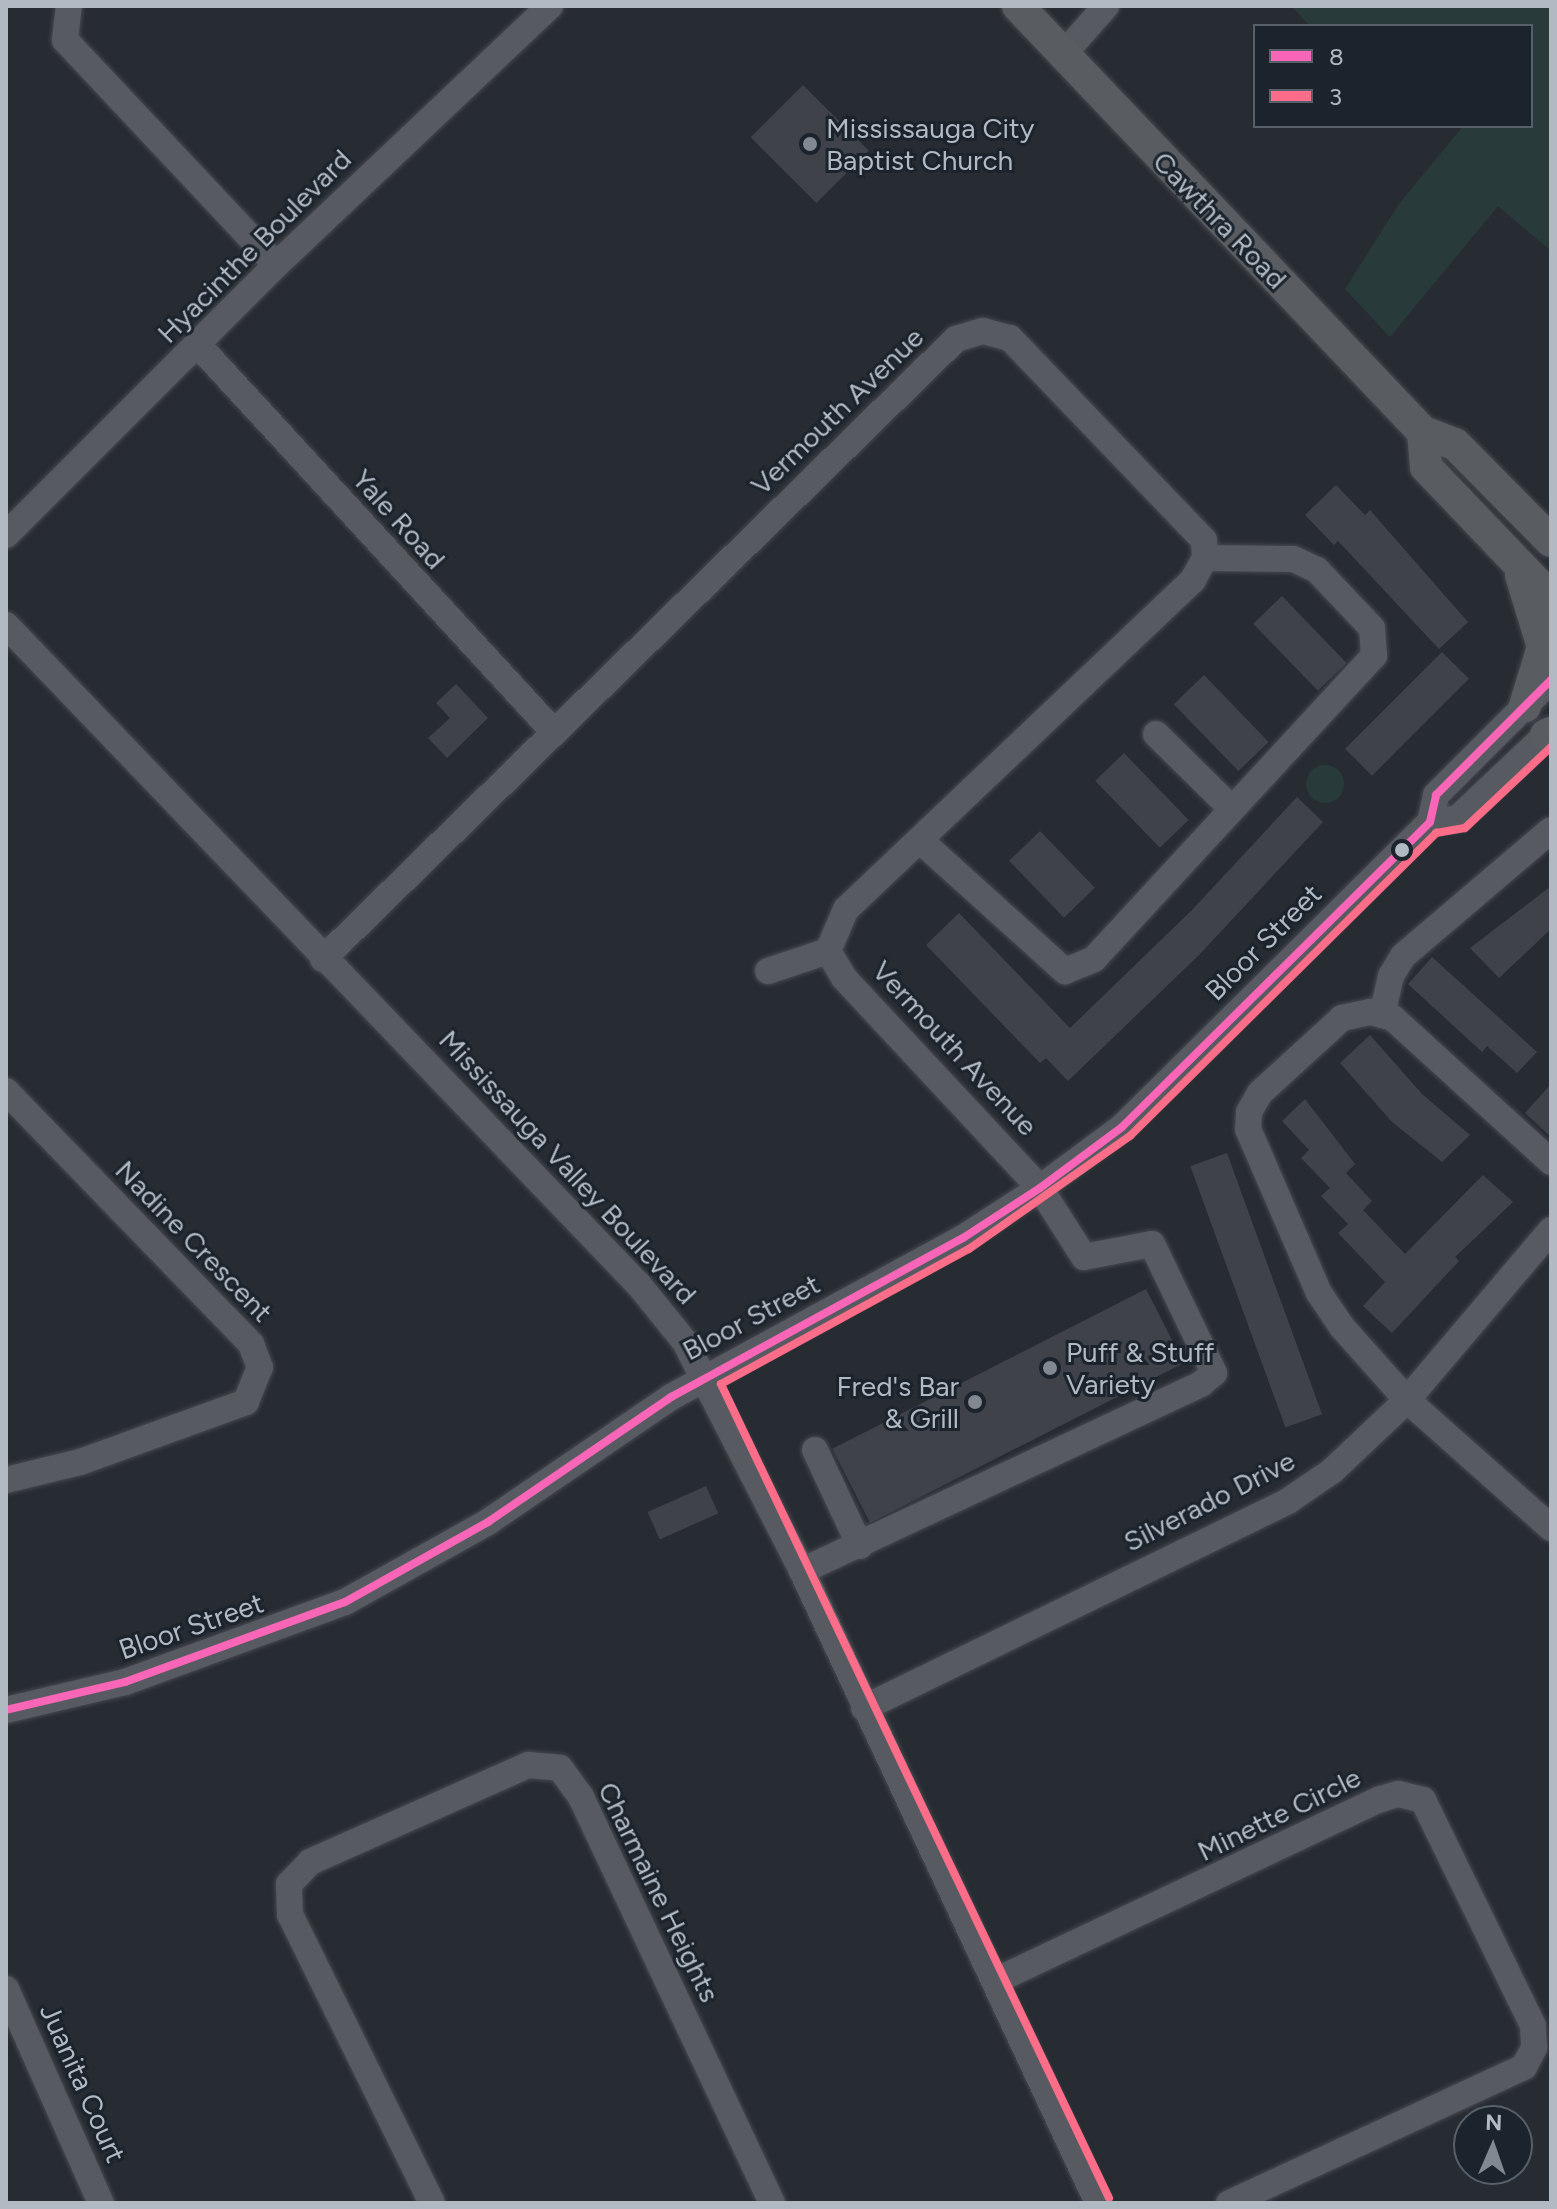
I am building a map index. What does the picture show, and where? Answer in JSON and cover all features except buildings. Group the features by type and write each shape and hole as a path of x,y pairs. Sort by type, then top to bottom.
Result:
{"main road":[{"name":"Cawthra Road","path":"1018,6 1062,56 1423,432 1455,444 1551,541"},
{"path":"1423,432 1426,467 1551,598"},
{"path":"1517,565 1543,647 1525,706"}],"street":[{"path":"69,6 65,40 276,265"},
{"name":"Hyacinthe Boulevard","path":"6,535 199,346 276,265 550,6"},
{"path":"1062,56 1106,6"},
{"name":"Vermouth Avenue","path":"323,959 956,339 983,331 1010,338 1204,540 1205,558"},
{"name":"Yale Road","path":"199,346 554,732"},
{"path":"768,971 828,951 846,909 922,842 1193,580 1205,558 1293,559 1317,570 1372,628 1377,642 1358,677 1229,806 1094,959 1076,970 1065,971 922,842"},
{"name":"Mississauga Valley Boulevard","path":"6,625 323,959 639,1285 705,1379 802,1571 1098,2203"},
{"name":"Bloor Street","path":"6,1710 125,1682 345,1602 488,1522 705,1379 963,1238 1040,1188 1122,1127 1430,822 1436,795 1551,680"},
{"name":"Bloor Street","path":"1430,822 1458,818 1549,733"},
{"path":"1156,734 1229,806"},
{"path":"1382,1015 1403,956 1551,830"},
{"name":"Vermouth Avenue","path":"828,951 844,978 1040,1188 1084,1257 1152,1244 1214,1373 1201,1384 860,1546"},
{"path":"1551,1162 1382,1015 1342,1018 1260,1093 1249,1112 1248,1129 1319,1293 1407,1400 1551,1528"},
{"name":"Nadine Crescent","path":"6,1091 251,1344 260,1367 246,1402 80,1462 6,1480"},
{"name":"Silverado Drive","path":"864,1708 1288,1501 1332,1471 1407,1400 1551,1230"},
{"path":"802,1571 860,1546 815,1450"},
{"name":"Charmaine Heights","path":"432,2203 290,1915 289,1884 310,1862 528,1765 560,1768 581,1797 772,2203"},
{"name":"Minette Circle","path":"995,1981 1378,1800 1398,1794 1423,1800 1533,2026 1529,2058 1524,2067 1478,2090 1229,2203"},
{"name":"Juanita Court","path":"6,1989 101,2203"}],"shaded area":[{"path":"1291,6 1551,6 1551,251 1498,206 1390,337 1345,289 1399,204 1461,128 1533,128 1533,24 1308,24"},
{"path":"1325,765 1339,770 1344,784 1339,798 1325,803 1311,798 1306,784 1311,770"}],"transit line":[{"name":"8","path":"6,1710 125,1682 345,1602 488,1522 671,1397 963,1238 1040,1188 1122,1127 1430,822 1436,795 1551,680"},
{"name":"3","path":"1109,2198 721,1384 969,1249 1130,1136 1436,833 1465,828 1551,747"}],"place":[{"name":"Mississauga City Baptist Church","path":"810,144"},
{"name":"Puff & Stuff Variety","path":"1050,1368"},
{"name":"Fred's Bar & Grill","path":"975,1402"}]}
